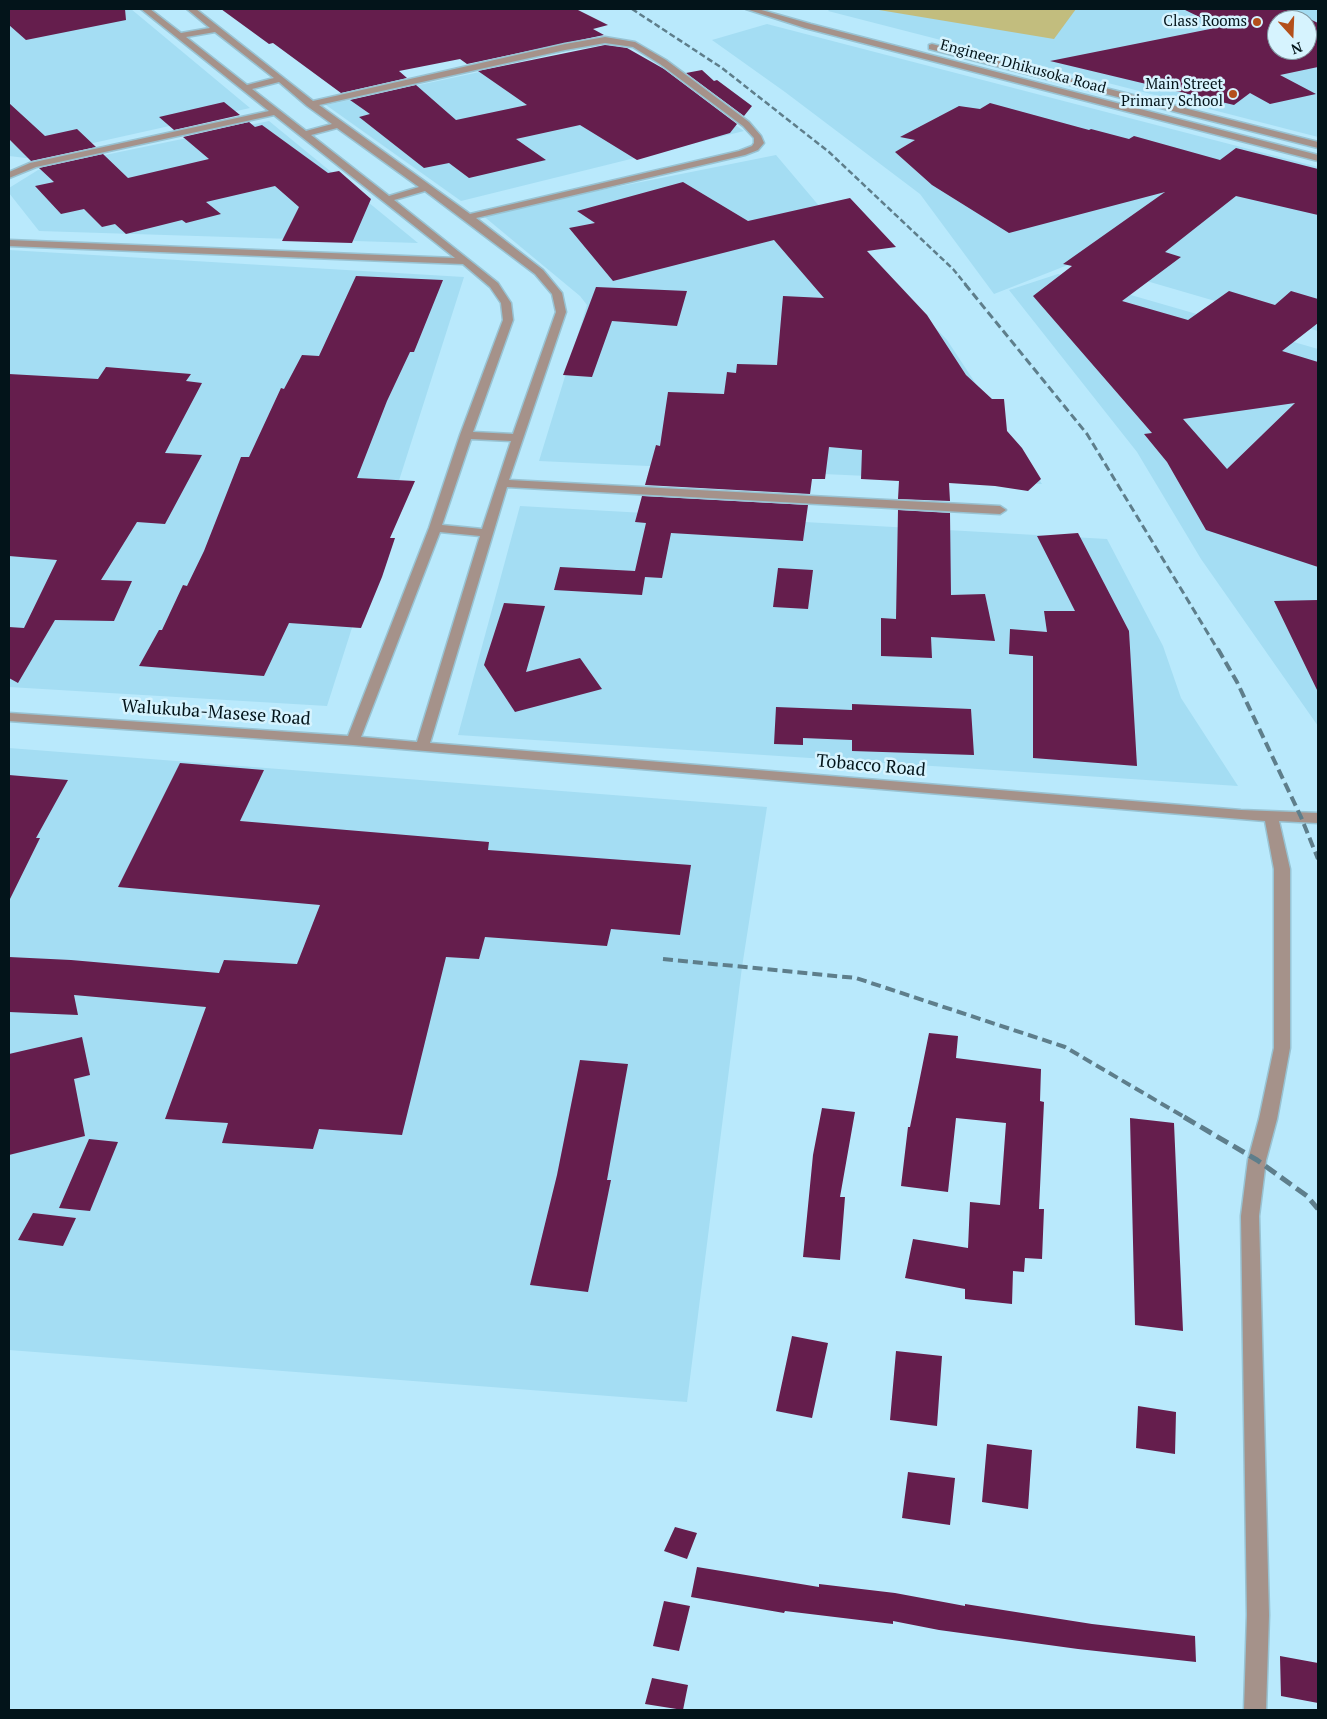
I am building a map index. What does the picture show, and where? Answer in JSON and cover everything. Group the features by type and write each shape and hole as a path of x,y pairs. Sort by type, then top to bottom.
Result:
{"street":[{"path":"145,9 466,261 494,285 506,303 508,320 434,528 353,741"},
{"path":"192,9 310,104 468,217 539,272 557,292 561,312 502,482 422,748"},
{"name":"Engineer Dhikusoka Road","path":"750,9 808,26 1318,158"},
{"path":"783,9 798,13"},
{"path":"179,36 216,29"},
{"path":"310,104 565,47 605,40 634,45 663,62 746,124 758,138 759,143 754,148 742,153 468,217"},
{"name":"Engineer Dhikusoka Road","path":"927,46 1318,145"},
{"path":"244,88 280,80"},
{"path":"10,173 33,165 274,112"},
{"path":"303,134 339,125"},
{"path":"387,199 426,188"},
{"path":"9,243 466,261"},
{"path":"466,435 517,438"},
{"path":"502,482 1000,510"},
{"path":"434,528 488,533"},
{"name":"Walukuba-Masese Road","path":"9,717 353,741 422,748"},
{"name":"Tobacco Road","path":"422,748 1271,816 1318,818"},
{"path":"1255,1710 1258,1615 1250,1216 1257,1160 1268,1119 1282,1048 1282,869 1271,816"}],"shaded area":[{"path":"9,9 131,9 250,108 26,158 9,156"},
{"name":"Main Street Primary School","path":"830,9 1318,9 1318,137 828,11"},
{"path":"873,9 1076,9 1054,39"},
{"path":"767,24 1318,167 1318,331 1078,261 994,294 920,194 785,92 712,40"},
{"path":"614,43 744,131 461,201 326,105"},
{"path":"269,121 418,243 39,231 9,193 9,188 38,170 47,167"},
{"path":"776,155 820,207 947,340 1042,484 539,461 587,305 580,296 481,214"},
{"path":"9,250 464,277 327,706 9,687"},
{"path":"1058,274 1318,349 1318,726 1201,559 1137,452 1009,290"},
{"path":"520,506 1107,539 1163,646 1181,698 1238,786 458,735"},
{"path":"9,748 767,807 742,967 687,1402 9,1350"}],"building":[{"path":"9,9 125,9 126,20 26,40 9,25"},
{"path":"221,9 576,9 608,25 593,29 604,35 467,64 460,59 399,71 407,78 341,93 273,43 269,44"},
{"path":"1183,9 1289,9 1291,10 1267,10 1267,60 1317,60 1318,23 1318,67 1280,75 1316,94 1270,104 1250,93 1234,105 1050,61 1220,27"},
{"path":"605,45 627,48 664,69 737,124 730,133 637,160 580,125 516,139 546,160 469,178 449,163 424,168 359,117 370,114 350,100 416,85 456,120 527,105 478,71"},
{"path":"702,70 714,81 717,80 752,106 744,116 686,73"},
{"path":"224,102 240,115 174,130 159,117"},
{"path":"9,103 45,136 77,129 96,147 31,161 9,139"},
{"path":"990,103 1089,130 1129,139 1134,136 1220,160 1236,148 1318,169 1318,215 1236,196 1165,252 1181,257 1122,301 1188,320 1229,291 1275,305 1291,291 1318,299 1318,323 1282,351 1318,362 1318,567 1206,530 1167,462 1144,434 1152,433 1033,296 1072,266 1063,264 1165,192 1009,233 932,185 895,152 915,140 900,137 959,106 980,109","holes":["1295,403 1227,469 1183,419"]},
{"path":"249,122 255,127 262,125 328,173 339,171 371,199 352,243 282,241 299,207 275,186 206,202 221,214 186,223 182,220 126,234 115,224 102,227 84,209 61,214 35,186 54,182 39,168 103,154 128,178 209,159 183,137"},
{"path":"683,182 748,221 850,198 896,247 867,251 927,315 966,375 992,399 1004,399 1007,431 1022,448 1041,479 1028,491 995,486 949,483 950,501 898,499 899,481 861,479 862,450 829,447 825,479 812,479 810,494 645,485 656,445 660,446 668,392 724,394 727,372 736,373 737,364 777,365 783,296 824,298 774,240 613,281 569,228 595,223 577,211"},
{"path":"356,276 443,280 414,352 410,352 387,401 357,478 415,481 390,538 395,538 382,577 361,628 289,623 264,676 139,666 159,630 162,630 183,585 187,586 204,551 241,457 249,457 281,388 284,389 302,355 319,356"},
{"path":"596,287 687,291 677,326 612,321 592,377 563,375"},
{"path":"106,367 191,374 186,381 202,383 165,453 202,455 165,524 137,522 101,580 132,581 114,621 55,620 18,683 9,678 9,627 24,628 57,560 9,556 9,374 98,379"},
{"path":"642,496 808,505 803,541 671,533 662,578 645,577 642,595 554,590 560,567 635,571 646,523 635,522"},
{"path":"898,510 950,513 951,595 985,594 995,641 931,637 932,658 881,656 881,618 896,619"},
{"path":"1078,533 1129,631 1137,766 1033,758 1033,656 1009,654 1010,629 1047,632 1044,611 1075,611 1037,536"},
{"path":"778,568 813,570 808,609 773,607"},
{"path":"1318,600 1318,692 1274,601"},
{"path":"504,603 545,606 526,672 580,658 602,689 515,712 484,665"},
{"path":"852,704 971,709 974,755 852,751 852,740 803,738 803,745 774,744 776,707 852,710"},
{"path":"180,763 264,770 240,821 489,842 488,850 691,865 680,935 611,929 607,946 485,937 479,959 446,957 402,1135 319,1129 313,1149 222,1143 228,1123 165,1119 206,1007 74,995 78,1015 9,1012 9,957 71,960 219,973 224,960 297,964 320,905 118,887"},
{"path":"9,775 68,780 36,838 40,838 9,901"},
{"path":"929,1033 958,1036 956,1058 1041,1069 1040,1101 1044,1102 1039,1209 1044,1209 1042,1259 1025,1258 1024,1272 1013,1271 1012,1304 965,1299 965,1289 905,1278 913,1239 968,1248 970,1202 1000,1205 1006,1123 956,1118 948,1192 901,1186 908,1127 910,1127"},
{"path":"82,1037 90,1075 74,1079 85,1136 9,1155 9,1054"},
{"path":"580,1060 628,1064 607,1180 611,1180 588,1292 530,1285 557,1175"},
{"path":"822,1108 855,1112 840,1197 845,1197 840,1260 803,1257 813,1155"},
{"path":"1130,1118 1174,1123 1183,1331 1135,1325"},
{"path":"89,1139 118,1142 90,1211 59,1208"},
{"path":"33,1213 76,1218 63,1246 18,1240"},
{"path":"792,1336 828,1343 812,1418 776,1411"},
{"path":"896,1351 942,1356 937,1426 890,1420"},
{"path":"1138,1406 1176,1412 1175,1454 1136,1448"},
{"path":"987,1444 1032,1450 1028,1509 982,1502"},
{"path":"908,1472 955,1478 950,1525 902,1518"},
{"path":"675,1527 697,1533 687,1559 664,1551"},
{"path":"697,1567 819,1587 819,1584 895,1593 965,1606 965,1604 1092,1624 1195,1636 1196,1662 1078,1649 939,1630 893,1621 893,1624 785,1611 784,1613 691,1597"},
{"path":"664,1601 690,1606 679,1651 653,1646"},
{"path":"1280,1656 1318,1663 1318,1703 1281,1696"},
{"path":"652,1678 688,1685 683,1710 645,1704"}],"railway":[{"path":"632,9 722,68 829,152 953,269 966,285"},
{"path":"965,284 1087,434 1218,650"},
{"path":"1218,649 1237,682 1301,817 1318,859"},
{"path":"663,959 856,978 1065,1047 1186,1118"},
{"path":"1184,1117 1257,1160 1307,1196 1318,1209"}],"place":[{"name":"Class Rooms","path":"1257,22"},
{"name":"Main Street Primary School","path":"1233,94"}]}
